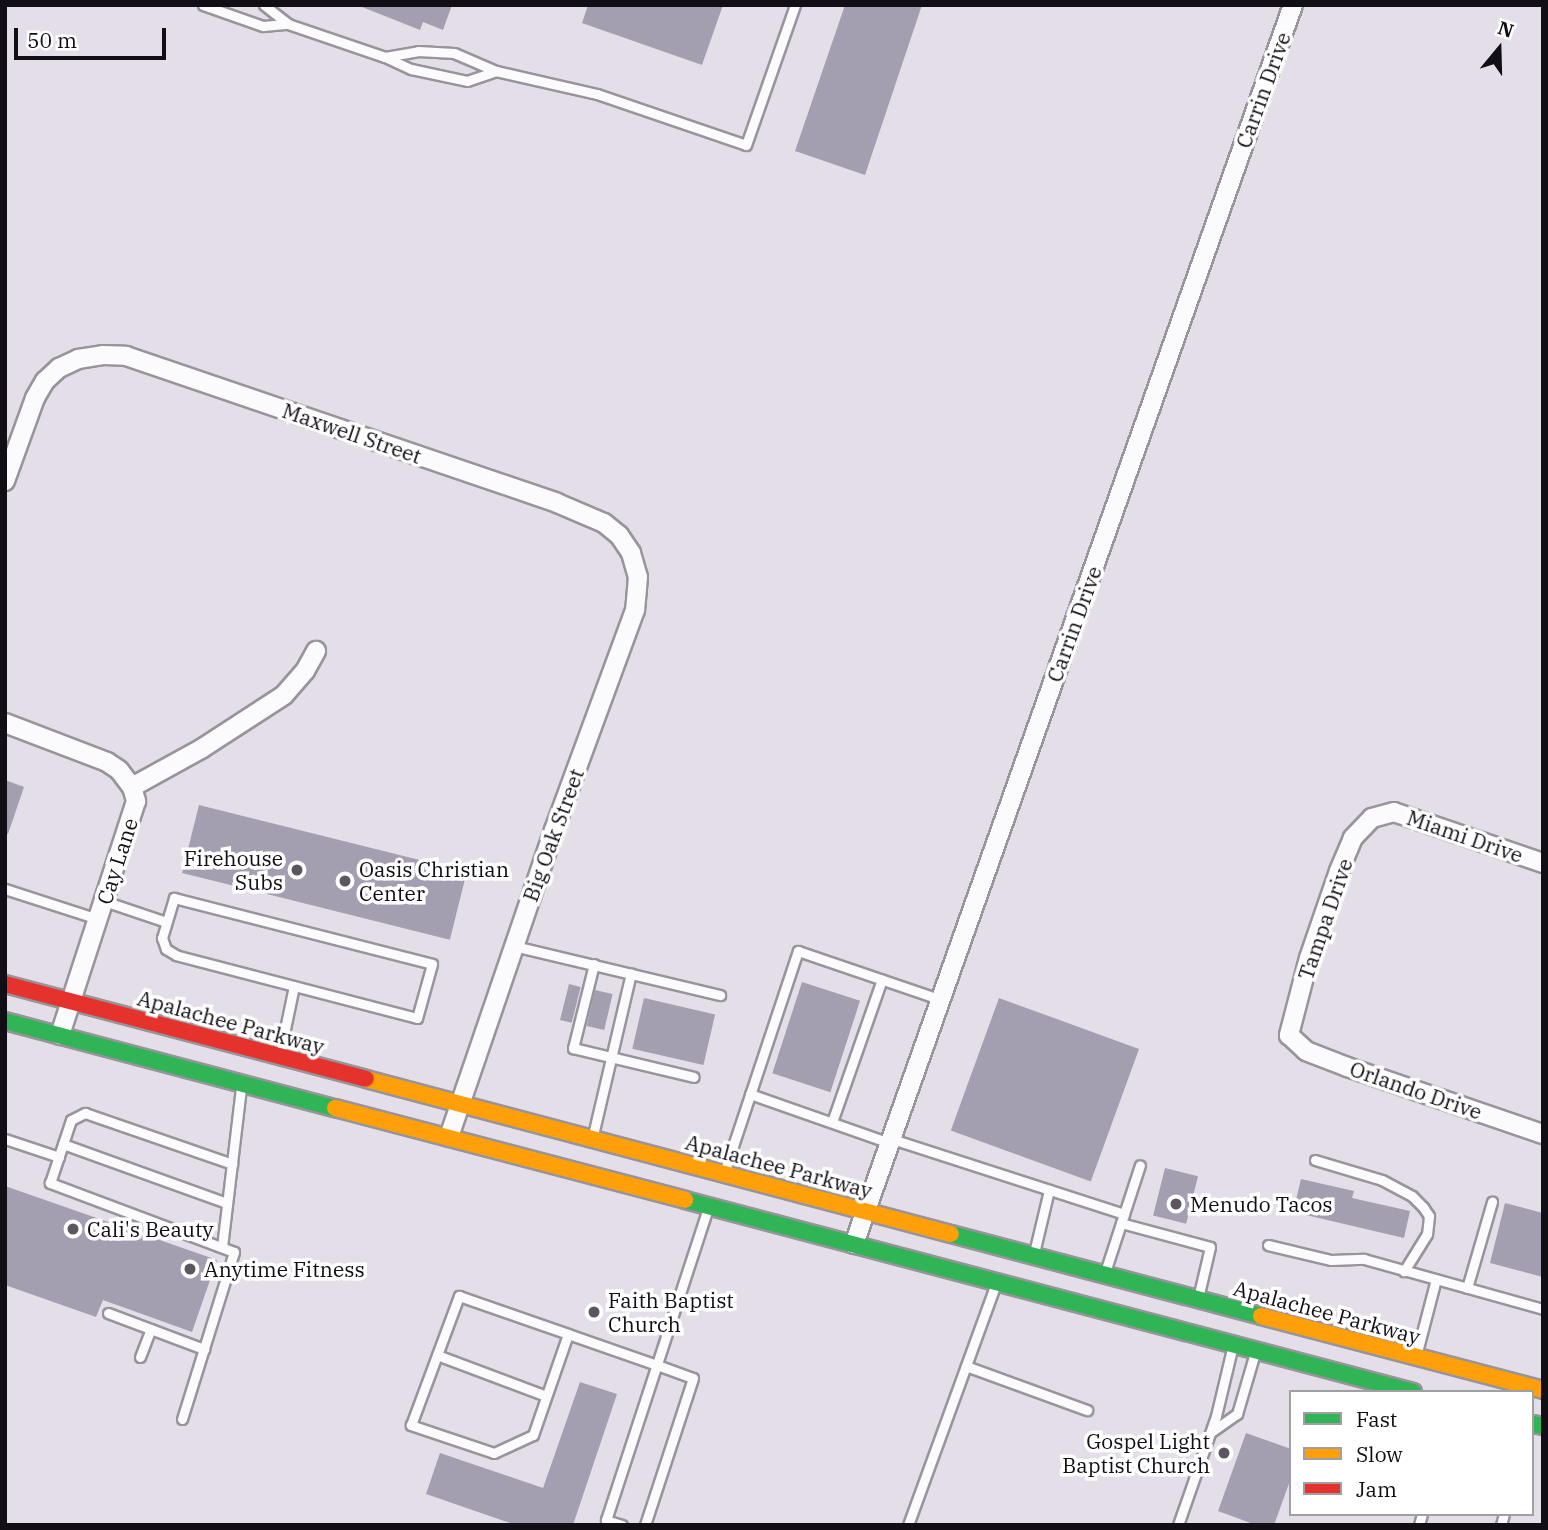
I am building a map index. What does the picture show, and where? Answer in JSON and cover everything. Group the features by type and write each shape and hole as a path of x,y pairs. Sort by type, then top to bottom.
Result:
{"main road":[{"name":"Apalachee Parkway","path":"5,984 1543,1390"},
{"path":"5,1021 1406,1390"}],"street":[{"name":"Carrin Drive","path":"854,1244 1293,5"},
{"name":"Maxwell Street","path":"5,481 35,398 45,381 59,368 78,359 103,355 143,360 556,503 604,523 619,535"},
{"name":"Big Oak Street","path":"449,1137 514,946 635,610 638,577 631,553 619,535"},
{"name":"Cay Lane","path":"60,1035 136,800 132,787 201,749 284,695 316,651"},
{"path":"5,723 107,762 119,770 132,787"},
{"name":"Miami Drive","path":"1386,812 1419,819 1543,863"},
{"name":"Tampa Drive","path":"1292,1041 1289,1035 1290,1022 1339,871 1361,826 1386,812"},
{"name":"Orlando Drive","path":"1292,1041 1306,1051 1347,1067 1543,1135"}],"lane":[{"path":"203,5 263,26 288,24"},
{"path":"264,5 288,24 385,57 411,69 467,81 496,71"},
{"path":"385,57 418,51 454,53 496,71 597,94 746,145 794,5"},
{"path":"5,889 98,919"},
{"path":"174,898 432,964 417,1018 294,986 176,955 166,949 162,938 174,898"},
{"path":"104,901 166,922"},
{"path":"514,946 720,995"},
{"path":"724,1174 798,951 942,1000"},
{"path":"594,964 573,1048 694,1077"},
{"path":"592,1139 631,973"},
{"path":"832,1122 882,979"},
{"path":"279,1057 294,986"},
{"path":"222,1247 241,1082"},
{"path":"750,1094 1049,1190 1123,1219 1210,1247 1198,1299"},
{"path":"182,1419 234,1252 50,1183 71,1120 85,1113 232,1164"},
{"path":"5,1139 59,1157"},
{"path":"63,1144 227,1203"},
{"path":"1315,1160 1382,1180 1412,1196 1423,1207 1429,1216 1427,1234 1404,1270"},
{"path":"1105,1274 1140,1165"},
{"path":"1034,1256 1049,1190"},
{"path":"1467,1288 1492,1202"},
{"path":"622,1525 606,1520 708,1205"},
{"path":"1268,1245 1331,1259 1364,1259 1543,1309"},
{"path":"1416,1357 1436,1279"},
{"path":"908,1525 997,1282"},
{"path":"568,1334 533,1435 495,1453 411,1425 459,1296 657,1365 692,1378 645,1525"},
{"path":"108,1313 204,1349"},
{"path":"140,1357 150,1329"},
{"path":"1178,1525 1211,1432 1233,1344"},
{"path":"1211,1432 1237,1414 1256,1350"},
{"path":"437,1355 546,1396"},
{"path":"966,1366 1087,1410"}],"building":[{"path":"357,5 452,5 443,30 423,22 420,30"},
{"path":"588,5 723,5 702,65 582,23"},
{"path":"845,5 922,5 865,175 795,151"},
{"path":"5,780 24,787 8,834 5,834"},
{"path":"199,805 467,872 450,940 182,873"},
{"path":"802,982 860,1001 830,1092 772,1073"},
{"path":"569,984 581,987 572,1023 560,1020"},
{"path":"595,990 613,994 604,1030 587,1026"},
{"path":"644,998 715,1014 703,1065 632,1049"},
{"path":"999,998 1139,1049 1091,1181 951,1130"},
{"path":"1165,1168 1198,1176 1186,1224 1153,1216"},
{"path":"1301,1179 1354,1191 1352,1198 1410,1211 1404,1238 1293,1212"},
{"path":"5,1186 217,1260 192,1332 103,1300 96,1317 5,1285"},
{"path":"1505,1203 1543,1213 1543,1277 1490,1263"},
{"path":"580,1382 617,1394 573,1525 516,1525 426,1494 440,1453 543,1488"},
{"path":"1246,1433 1289,1448 1289,1484 1274,1525 1256,1525 1218,1511"}],"traffic: fast":[{"path":"5,1021 335,1108"},
{"path":"685,1200 1405,1390"},
{"path":"951,1234 1261,1316"},
{"path":"1534,1424 1543,1426"}],"traffic: slow":[{"path":"366,1079 951,1234"},
{"path":"335,1108 685,1200"},
{"path":"1261,1316 1543,1390"}],"traffic: jam":[{"path":"5,984 366,1079"}],"place":[{"name":"Firehouse Subs","path":"297,870"},
{"name":"Oasis Christian Center","path":"345,881"},
{"name":"Menudo Tacos","path":"1176,1204"},
{"name":"Cali's Beauty","path":"73,1229"},
{"name":"Anytime Fitness","path":"190,1269"},
{"name":"Faith Baptist Church","path":"594,1312"},
{"name":"Gospel Light Baptist Church","path":"1224,1453"}]}
